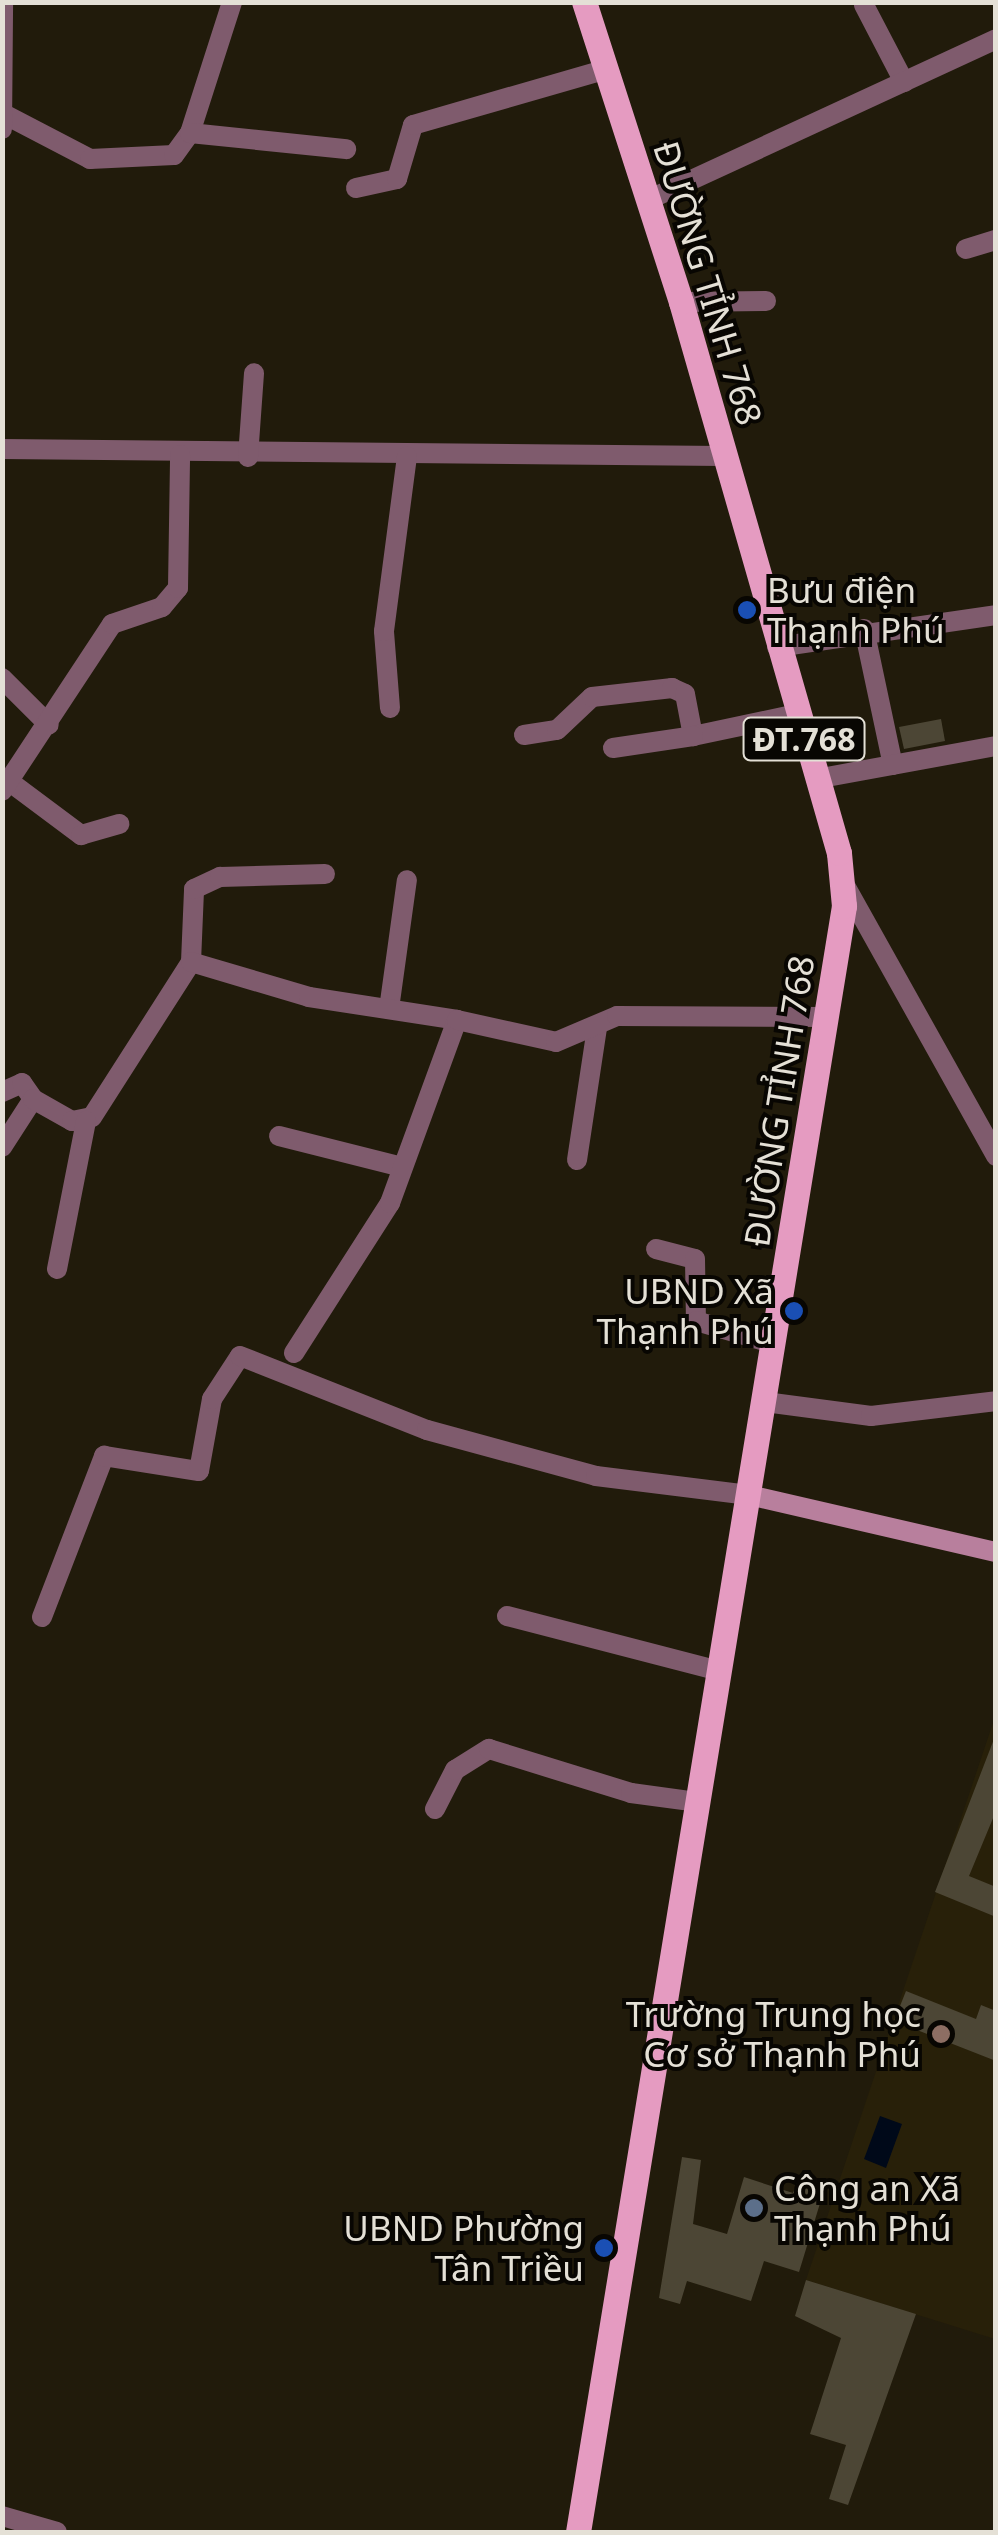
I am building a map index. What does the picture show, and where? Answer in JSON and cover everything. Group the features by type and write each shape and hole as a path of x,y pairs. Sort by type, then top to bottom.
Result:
{"main road":[{"name":"ĐƯỜNG TỈNH 768","path":"578,2532 828,1017 843,881 681,302 584,2"}],"street":[{"path":"4,2 3,121 67,152 106,162 166,159 190,133 232,2"},
{"path":"864,5 904,82"},
{"path":"648,200 996,39"},
{"path":"356,188 397,180 412,125 604,70"},
{"path":"190,133 346,148"},
{"path":"966,249 996,240"},
{"path":"681,302 766,301"},
{"path":"248,457 254,374"},
{"path":"2,449 248,457 724,456"},
{"path":"119,824 81,835 6,786 112,624 162,606 178,588 180,456"},
{"path":"390,708 384,632 408,457"},
{"path":"777,647 864,630 996,615"},
{"path":"864,630 893,765"},
{"path":"2,678 49,724"},
{"path":"524,734 558,730 592,698 672,688 685,694 693,736"},
{"path":"614,748 797,714"},
{"path":"816,779 996,746"},
{"path":"57,1269 86,1121 190,962 194,889 220,877 325,874"},
{"path":"389,1009 407,880"},
{"path":"843,881 996,1156"},
{"path":"190,962 389,1009 556,1042 597,1028 616,1016 828,1017"},
{"path":"294,1353 358,1264 402,1168 457,1020"},
{"path":"577,1160 597,1028"},
{"path":"2,1092 22,1082 33,1099 86,1121"},
{"path":"2,1147 33,1099"},
{"path":"279,1136 402,1168"},
{"path":"656,1249 696,1259 696,1320 775,1344"},
{"path":"42,1617 104,1456 199,1471 212,1399 240,1356 427,1430 596,1476 749,1495 996,1552"},
{"path":"765,1402 872,1416 996,1400"},
{"path":"507,1616 720,1671"},
{"path":"435,1810 456,1770 489,1749 631,1793 698,1802"},
{"path":"2,2516 57,2532"}],"shaded area":[{"name":"Trường Trung học Cơ sở Thạnh Phú","path":"995,1717 995,2339 806,2280"}],"water":[{"path":"880,2116 902,2124 886,2168 864,2159"}],"building":[{"path":"941,719 945,741 904,749 899,727"},
{"path":"994,1739 996,1811 969,1876 996,1887 996,1917 935,1892"},
{"path":"906,1991 976,2019 981,2005 996,2011 996,2061 894,2021"},
{"path":"682,2157 701,2160 693,2224 727,2234 744,2177 793,2193 798,2179 825,2187 799,2272 764,2261 751,2301 687,2281 680,2304 659,2298"},
{"path":"806,2280 916,2314 848,2505 829,2499 846,2445 810,2434 841,2338 795,2316"}],"place":[{"name":"Bưu điện Thạnh Phú","path":"747,610"},
{"name":"UBND Xã Thạnh Phú","path":"794,1311"},
{"name":"Trường Trung học Cơ sở Thạnh Phú","path":"941,2034"},
{"name":"Công an Xã Thạnh Phú","path":"754,2208"},
{"name":"UBND Phường Tân Triều","path":"604,2248"}]}
